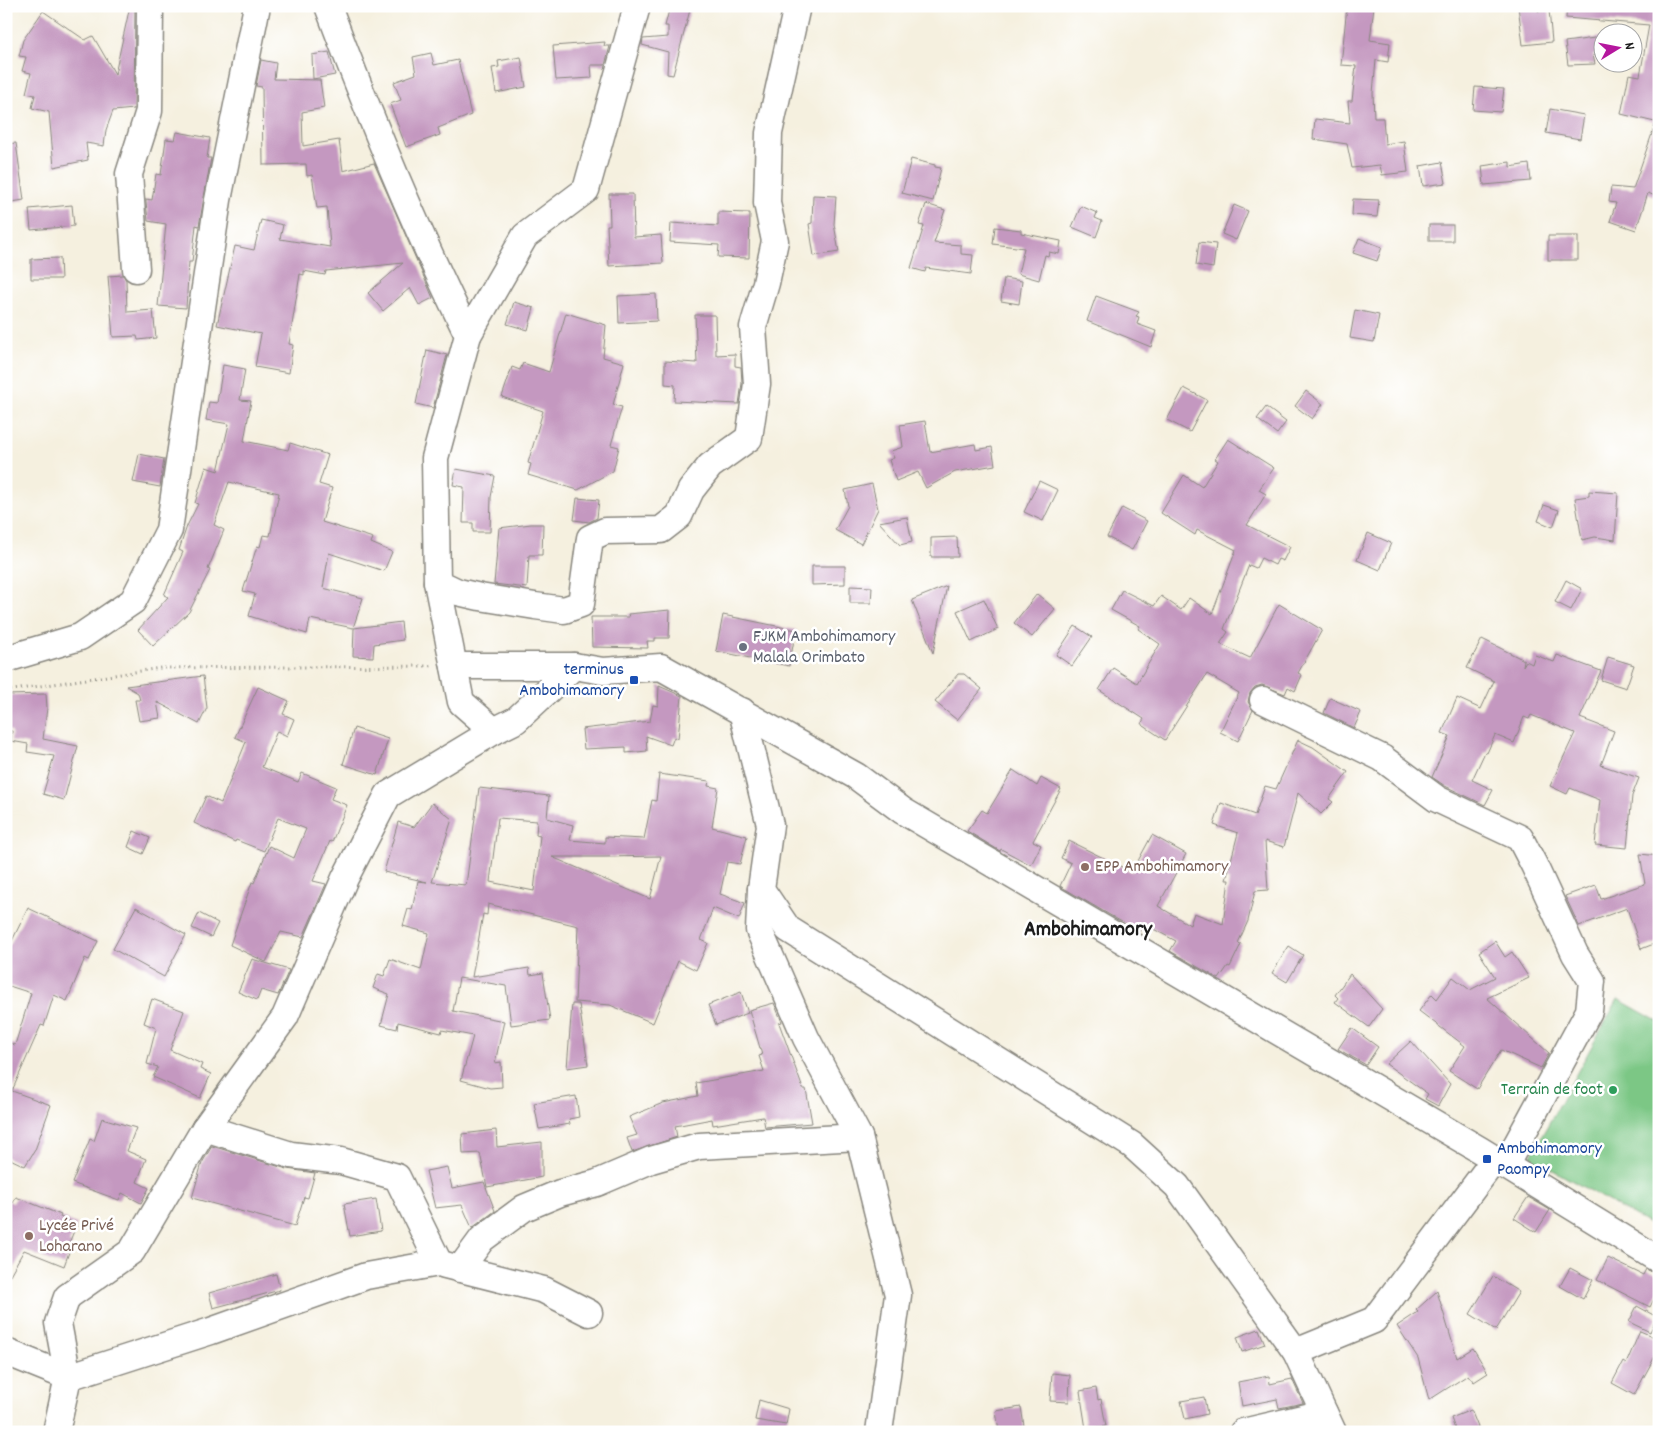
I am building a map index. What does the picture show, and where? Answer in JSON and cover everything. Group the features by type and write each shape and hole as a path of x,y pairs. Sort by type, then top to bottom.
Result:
{"street":[{"path":"136,269 129,174 149,111 150,6"},
{"path":"6,659 80,637 133,601 169,530 218,200 256,6"},
{"path":"328,6 367,110 432,262 468,334"},
{"path":"494,731 461,702 437,582 435,458 468,334 525,236 586,190 637,6"},
{"path":"437,582 458,592 480,598 564,610 581,604 590,538 605,531 661,530 679,516 691,490 710,466 749,438 756,384 753,327 766,283 775,241 767,203 769,133 797,6"},
{"path":"454,666 574,666 603,670 661,667 856,776 903,811 1500,1162 1659,1260"},
{"path":"56,1432 68,1377 58,1323 68,1298 132,1251 205,1128 285,1017 345,878 388,795 494,731 516,720 574,666"},
{"path":"1263,700 1382,758 1437,799 1520,838 1575,954 1592,981 1589,1012 1500,1162 1374,1320 1296,1352"},
{"path":"742,711 770,826 761,889 759,930 806,1038 859,1137 898,1295 879,1432"},
{"path":"761,889 788,929 1132,1146 1177,1186 1296,1352 1328,1422 1243,1432"},
{"path":"205,1128 291,1155 340,1161 396,1177 450,1266"},
{"path":"450,1266 482,1239 524,1208 560,1193 597,1183 651,1160 699,1146 859,1137"},
{"path":"6,1352 68,1377 211,1331 366,1276 450,1266 544,1290 589,1313"}],"path":[{"path":"6,691 161,668 454,666"}],"green space":[{"name":"Terrain de foot","path":"1618,999 1659,1022 1659,1230 1530,1157"}],"building":[{"path":"130,6 135,6 134,109 113,111 106,130 104,146 86,143 88,160 54,167 49,112 32,108 35,95 26,93 31,73 22,71 26,57 19,56 23,40 43,11 85,40 93,36 115,74"},
{"path":"670,6 691,6 673,75 667,74 668,52 642,45 643,39 668,37 668,26 665,26"},
{"path":"1347,6 1374,6 1370,40 1390,43 1388,62 1376,60 1373,93 1374,118 1383,118 1385,144 1404,141 1408,172 1382,175 1380,165 1352,168 1347,144 1313,139 1315,119 1350,123 1348,101 1352,101 1356,66 1341,65"},
{"path":"1518,6 1537,6 1538,11 1549,10 1552,42 1523,45"},
{"path":"1567,6 1659,6 1659,123 1621,114 1629,74 1640,76 1642,72 1649,25 1642,24 1642,22 1613,22 1566,18"},
{"path":"1592,38 1592,64 1568,65 1565,42"},
{"path":"605,42 604,46 610,46 605,65 591,65 592,78 556,80 553,46"},
{"path":"329,52 335,75 313,79 312,55"},
{"path":"431,53 434,65 458,60 471,115 438,128 440,135 406,147 390,104 401,100 394,82 416,74 413,57"},
{"path":"521,57 526,87 496,93 492,68 499,67 498,61"},
{"path":"261,60 276,63 274,79 320,80 324,108 302,112 303,146 339,140 343,171 374,163 433,298 419,305 410,288 383,311 368,293 403,263 326,271 325,275 304,271 304,275 300,274 289,344 293,345 289,373 255,367 261,334 217,325 235,246 254,250 261,220 283,225 280,239 330,247 327,207 317,208 312,175 307,176 306,164 263,165 262,87 256,86"},
{"path":"1475,87 1504,89 1501,112 1473,110"},
{"path":"1550,109 1584,115 1580,139 1546,133"},
{"path":"1656,122 1659,123 1659,185 1655,196 1648,193 1636,230 1610,221 1616,203 1609,202 1611,187 1633,189"},
{"path":"177,132 210,138 207,158 211,158 199,226 196,225 192,262 189,262 186,308 158,306 166,224 148,221 146,202 146,199 152,200 156,174 161,175 166,139 175,140"},
{"path":"16,143 24,200 6,203 6,144"},
{"path":"911,159 941,168 933,201 902,193"},
{"path":"1442,162 1446,183 1423,186 1420,166"},
{"path":"1510,162 1510,167 1529,164 1531,181 1484,185 1482,166"},
{"path":"609,194 633,194 634,237 661,235 663,263 609,266 607,225 610,225"},
{"path":"813,195 836,196 834,224 839,252 814,256 809,224 812,223"},
{"path":"1353,199 1379,200 1377,217 1352,215"},
{"path":"926,204 945,210 934,243 961,245 961,254 973,255 971,274 926,268 925,272 911,268 924,226 919,225"},
{"path":"72,205 74,226 31,230 29,209"},
{"path":"1234,205 1248,211 1236,240 1222,234"},
{"path":"1081,206 1097,213 1095,218 1102,221 1096,237 1072,227"},
{"path":"718,212 750,213 749,258 718,257 719,245 670,242 671,223 718,226"},
{"path":"1429,225 1453,225 1453,241 1429,241"},
{"path":"995,227 1021,230 1021,233 1061,241 1059,254 1049,252 1048,256 1045,255 1039,280 1018,274 1024,248 993,244"},
{"path":"1548,236 1578,236 1578,260 1548,260"},
{"path":"1359,238 1382,247 1377,261 1353,253"},
{"path":"1199,242 1216,244 1213,268 1196,265"},
{"path":"60,258 61,279 31,279 31,259"},
{"path":"123,275 126,280 127,312 153,310 156,338 138,340 137,336 113,337 108,276"},
{"path":"1004,278 1022,281 1019,304 1001,301"},
{"path":"656,294 657,321 619,323 618,296"},
{"path":"1096,296 1139,312 1136,316 1139,317 1137,324 1156,331 1151,347 1087,321"},
{"path":"514,302 534,308 528,330 507,324"},
{"path":"1355,310 1379,315 1374,342 1350,338"},
{"path":"566,313 606,325 603,357 624,363 613,405 622,407 611,445 619,447 613,471 578,490 528,475 531,464 528,463 543,411 502,397 512,367 520,370 523,363 549,372"},
{"path":"695,315 715,315 716,355 735,354 735,366 741,367 742,383 739,404 674,401 675,385 665,384 665,361 697,363"},
{"path":"427,350 447,355 433,408 416,404"},
{"path":"223,365 245,369 240,400 251,401 244,441 288,450 290,443 328,455 319,484 332,488 322,522 373,538 371,543 392,552 384,571 329,553 323,588 363,598 353,628 310,619 307,634 249,616 255,594 243,591 257,546 260,547 263,535 270,536 279,493 229,482 214,525 224,530 208,569 210,570 189,612 153,646 138,630 168,597 164,595 183,552 179,550 187,526 198,504 195,503 206,467 218,471 229,424 206,420 209,402 217,403"},
{"path":"1184,388 1207,400 1190,432 1167,420"},
{"path":"1306,391 1323,404 1312,419 1295,406"},
{"path":"1266,407 1286,422 1277,434 1257,419"},
{"path":"925,421 930,452 975,444 976,450 992,447 995,465 955,472 926,488 918,472 896,481 889,460 894,458 891,451 903,447 900,425"},
{"path":"1228,439 1274,468 1259,490 1266,494 1247,525 1290,547 1283,561 1278,559 1275,565 1261,558 1256,568 1249,565 1224,629 1228,632 1220,644 1250,658 1279,604 1322,630 1298,673 1302,675 1295,691 1288,687 1285,694 1262,685 1255,687 1250,693 1248,702 1253,710 1238,741 1220,732 1239,693 1207,674 1165,740 1141,724 1144,719 1099,690 1113,668 1137,683 1160,644 1138,629 1140,626 1111,610 1122,590 1154,606 1161,596 1181,610 1189,598 1212,614 1236,550 1197,530 1195,535 1161,513 1184,475 1202,487 1218,461 1215,459"},
{"path":"139,454 164,459 160,487 133,482"},
{"path":"456,469 495,476 491,497 490,532 473,532 473,523 463,523 464,487 453,485"},
{"path":"1039,481 1058,490 1043,521 1024,512"},
{"path":"872,484 878,509 861,544 835,530 848,506 845,490"},
{"path":"1589,491 1618,493 1615,540 1595,537 1582,540 1575,498 1589,496"},
{"path":"577,498 599,500 597,518 589,522 574,520"},
{"path":"1544,505 1559,510 1553,527 1538,521"},
{"path":"1122,508 1147,521 1132,550 1107,537"},
{"path":"907,517 912,542 900,545 879,522"},
{"path":"543,524 542,555 529,555 527,588 494,584 499,528"},
{"path":"1368,533 1391,543 1380,570 1357,560"},
{"path":"957,537 958,557 931,557 931,538"},
{"path":"812,566 845,566 845,584 812,585"},
{"path":"1566,580 1582,589 1571,610 1555,602"},
{"path":"850,586 872,587 871,603 850,603"},
{"path":"947,586 933,653 912,600"},
{"path":"1037,594 1055,609 1032,637 1014,623"},
{"path":"984,599 998,629 971,642 957,611"},
{"path":"670,610 669,638 655,638 655,641 647,641 648,648 592,647 591,617 629,617 628,614"},
{"path":"723,615 796,630 789,666 716,651"},
{"path":"401,622 403,640 374,644 373,657 353,656 354,628"},
{"path":"1075,626 1092,637 1072,666 1056,655"},
{"path":"1482,639 1524,660 1523,666 1526,661 1532,664 1535,655 1554,662 1557,655 1601,671 1580,718 1614,731 1601,765 1639,778 1632,796 1627,848 1595,845 1600,800 1570,788 1567,794 1550,786 1575,733 1531,715 1529,719 1524,717 1514,743 1495,735 1487,753 1485,752 1472,780 1493,790 1485,805 1445,786 1432,777 1450,736 1442,733 1457,698 1481,709 1494,681 1467,668"},
{"path":"1608,657 1634,665 1626,688 1601,680"},
{"path":"958,674 964,674 982,689 957,720 935,702"},
{"path":"203,676 207,708 199,724 157,702 160,718 139,721 135,700 140,700 138,693 126,686"},
{"path":"659,686 682,696 678,739 674,737 671,745 646,736 647,751 626,753 626,747 584,749 582,729 650,721 653,705 658,706"},
{"path":"258,687 289,701 283,714 294,719 287,736 277,731 262,767 298,782 302,773 336,787 331,799 347,805 313,881 326,884 303,937 281,932 266,962 230,945 252,882 254,883 269,846 294,858 306,829 278,818 264,851 236,840 235,842 194,823 206,796 221,803 246,742 235,737"},
{"path":"46,694 47,708 43,739 78,746 64,800 43,794 54,756 27,752 28,744 11,741 12,731 6,730 6,695"},
{"path":"1330,698 1361,712 1354,728 1324,713"},
{"path":"354,728 388,739 377,775 343,764"},
{"path":"1298,740 1313,747 1348,772 1329,799 1333,802 1321,814 1298,793 1284,847 1265,841 1268,890 1255,891 1248,921 1238,943 1241,944 1230,967 1228,966 1219,979 1170,951 1176,941 1144,924 1139,932 1060,886 1071,863 1061,858 1069,841 1132,872 1152,835 1186,854 1158,906 1190,925 1194,913 1223,924 1229,880 1226,880 1238,833 1214,825 1221,803 1255,815 1265,786 1276,789"},
{"path":"1013,770 1037,786 1041,778 1061,789 1033,841 1041,845 1031,865 1001,849 1000,851 967,831 982,810 987,813"},
{"path":"659,774 709,781 708,786 718,788 712,827 747,836 740,864 727,862 720,894 745,903 739,919 713,908 701,940 708,943 696,970 678,961 653,1023 610,1005 575,1002 578,926 488,904 487,915 483,914 472,977 529,968 530,975 543,973 550,1020 511,1025 506,986 459,978 453,1011 504,1021 495,1063 501,1062 502,1087 490,1088 461,1080 473,1036 442,1030 441,1033 398,1022 397,1029 381,1025 389,994 373,988 378,974 384,976 390,959 421,970 429,933 403,926 408,909 412,910 418,881 427,882 384,872 398,822 414,827 432,803 452,819 432,882 466,885 479,788 549,796 547,818 573,825 570,840 605,843 605,837 644,839 652,800 656,801","holes":["498,818 537,821 536,835 540,836 534,891 490,882","661,856 650,899 552,857 604,857"]},
{"path":"134,831 150,838 143,854 128,847"},
{"path":"1640,854 1659,856 1659,912 1654,913 1659,927 1659,942 1641,949 1627,908 1579,926 1565,896 1596,885 1601,899 1645,884"},
{"path":"136,907 186,935 164,977 113,949"},
{"path":"28,908 98,941 89,960 85,958 67,1001 54,995 44,1026 41,1025 12,1091 51,1105 35,1150 25,1166 6,1157 6,1041 15,1045 31,993 6,985 6,944 10,945"},
{"path":"199,913 218,923 211,937 192,928"},
{"path":"1495,941 1505,957 1512,952 1529,978 1487,998 1549,1053 1541,1068 1501,1050 1477,1089 1449,1071 1465,1046 1419,1011 1432,994 1437,999 1453,977 1470,990 1495,977 1479,952"},
{"path":"1289,946 1303,955 1287,982 1272,973"},
{"path":"252,959 289,970 278,995 261,990 257,1000 238,992"},
{"path":"1350,974 1382,1009 1369,1027 1335,1002 1338,998 1335,995"},
{"path":"741,992 748,1013 716,1025 708,1005"},
{"path":"152,999 184,1011 170,1050 202,1064 200,1069 211,1074 200,1098 153,1077 158,1067 147,1064 156,1028 144,1023"},
{"path":"774,1003 782,1022 779,1023 803,1089 806,1089 812,1123 765,1127 763,1117 713,1125 712,1119 675,1126 677,1137 632,1152 627,1138 637,1135 629,1117 663,1103 698,1096 696,1083 764,1071 759,1056 762,1055 749,1010"},
{"path":"572,1004 579,1004 588,1065 567,1068"},
{"path":"1352,1028 1378,1047 1366,1065 1338,1049"},
{"path":"1411,1041 1450,1084 1438,1106 1425,1099 1428,1094 1386,1064"},
{"path":"576,1096 579,1117 569,1119 570,1124 539,1129 534,1103"},
{"path":"102,1118 136,1128 127,1151 146,1159 137,1182 149,1188 141,1203 122,1193 119,1200 72,1183 90,1139 94,1141"},
{"path":"496,1130 497,1147 542,1142 542,1177 487,1187 480,1153 463,1154 462,1134"},
{"path":"212,1146 287,1169 315,1173 308,1198 304,1197 295,1226 192,1198 202,1163"},
{"path":"447,1167 452,1188 484,1182 495,1211 472,1228 462,1205 435,1208 426,1171"},
{"path":"16,1197 61,1215 60,1217 77,1224 69,1243 72,1244 64,1266 24,1250 6,1282 6,1200 13,1203"},
{"path":"1528,1197 1550,1210 1536,1232 1514,1218"},
{"path":"376,1199 381,1231 350,1236 344,1204"},
{"path":"1608,1258 1643,1275 1646,1269 1659,1275 1659,1289 1650,1307 1597,1280"},
{"path":"1570,1268 1593,1280 1583,1299 1560,1286"},
{"path":"276,1274 280,1290 213,1308 209,1293"},
{"path":"1493,1276 1519,1292 1496,1330 1470,1314"},
{"path":"1437,1291 1457,1358 1473,1348 1488,1373 1474,1382 1468,1375 1429,1400 1418,1358 1397,1326 1418,1312 1416,1310"},
{"path":"1637,1306 1657,1317 1650,1332 1629,1322"},
{"path":"1259,1329 1265,1344 1242,1352 1237,1337"},
{"path":"1640,1331 1659,1339 1659,1349 1634,1395 1612,1383 1623,1362 1626,1364"},
{"path":"1052,1373 1070,1375 1069,1402 1050,1401"},
{"path":"1269,1376 1270,1384 1292,1379 1303,1403 1279,1408 1277,1399 1242,1406 1238,1382"},
{"path":"1096,1388 1098,1400 1101,1399 1106,1426 1086,1429 1080,1391"},
{"path":"1204,1397 1207,1414 1185,1419 1181,1401"},
{"path":"759,1400 789,1409 786,1425 755,1420"},
{"path":"1021,1407 1025,1432 999,1432 996,1411"},
{"path":"1471,1410 1480,1432 1456,1432 1451,1418"}],"place":[{"name":"FJKM Ambohimamory Malala Orimbato","path":"743,647"},
{"name":"terminus Ambohimamory","path":"634,680"},
{"name":"EPP Ambohimamory","path":"1085,867"},
{"name":"Terrain de foot","path":"1613,1090"},
{"name":"Ambohimamory Paompy","path":"1487,1159"},
{"name":"Lycée Privé Loharano","path":"29,1236"}],"district":[{"name":"Ambohimamory","path":"1088,930"}]}
